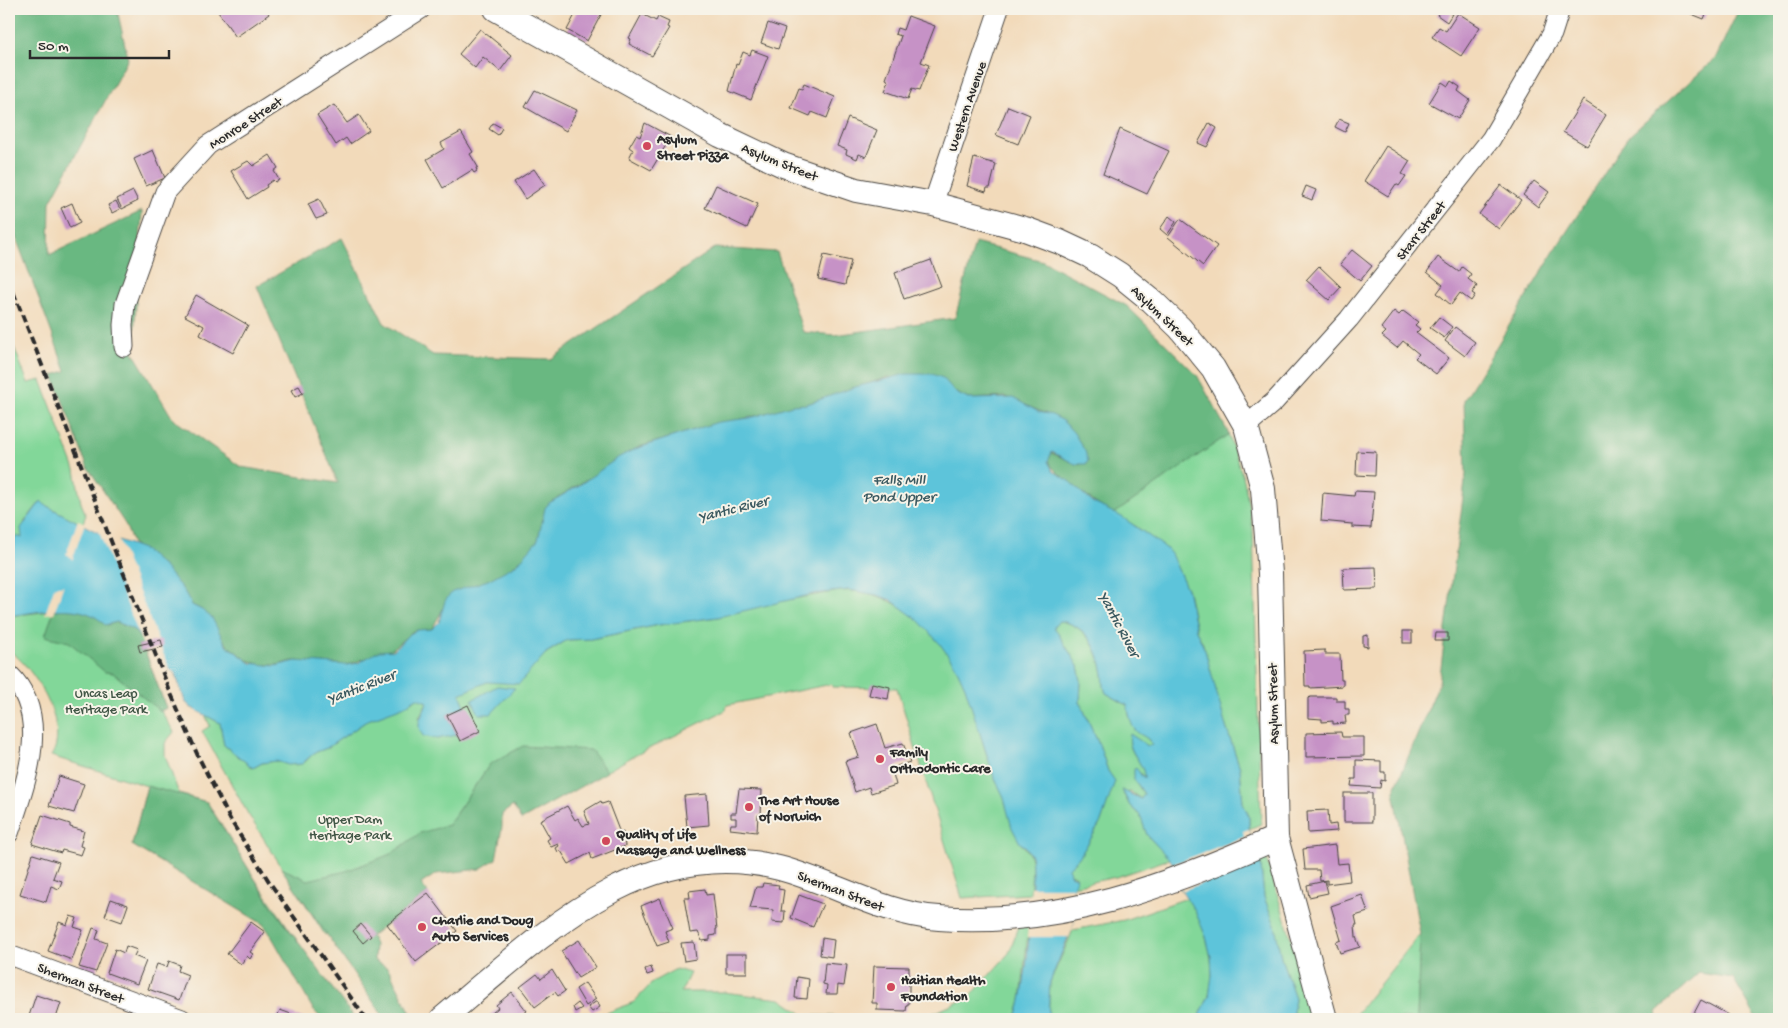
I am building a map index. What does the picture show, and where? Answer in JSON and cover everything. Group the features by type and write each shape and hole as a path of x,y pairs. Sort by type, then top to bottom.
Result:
{"street":[{"name":"Monroe Street","path":"124,347 122,325 125,304 165,192 208,145 421,9"},
{"name":"Asylum Street","path":"496,9 720,135 783,165 856,190 933,204 1025,229 1090,256 1152,301 1180,328 1213,368 1246,426 1263,489 1270,564 1266,842 1325,1019"},
{"name":"Western Avenue","path":"933,204 999,9"},
{"name":"Starr Street","path":"1246,426 1275,401 1349,319 1491,139 1552,34 1560,9"},
{"path":"9,674 20,686 27,702 32,738 29,767 9,833"},
{"name":"Sherman Street","path":"442,1019 518,953 576,910 619,886 654,873 685,866 731,861 769,865 913,915 962,918 1025,916 1077,908 1139,893 1266,842"},
{"name":"Sherman Street","path":"9,954 182,1019"}],"green space":[{"path":"9,9 117,9 128,59 50,202 49,255 142,211 133,352 173,419 241,467 338,483 257,286 342,238 384,323 433,355 551,359 715,248 777,252 803,332 835,335 955,318 975,243 1043,261 1127,306 1197,375 1229,434 1114,514 1084,495 1057,472 1048,461 1051,453 1080,465 1084,450 1072,431 1061,420 1006,397 968,399 953,391 888,377 807,404 702,428 639,447 549,503 543,527 531,551 511,568 475,586 451,594 432,629 413,631 392,649 347,665 293,661 277,665 262,665 247,660 228,646 202,610 192,605 183,590 162,565 133,544 125,524 87,466 53,375 66,371 9,219"},
{"path":"1739,9 1779,9 1779,1019 1755,1019 1733,978 1699,973 1656,1012 1659,1019 1417,1019 1420,934 1394,791 1439,683 1466,474 1464,400 1553,253 1628,137 1715,59"},
{"path":"9,334 28,383 41,380 75,470 81,503 86,515 82,525 41,501 25,521 22,538 14,540 14,547 9,551"},
{"path":"1227,430 1244,480 1253,529 1261,824 1249,829 1249,816 1243,804 1240,768 1226,727 1203,644 1196,630 1188,591 1170,553 1137,527 1114,514"},
{"name":"Upper Dam Heritage Park","path":"840,591 861,592 881,597 899,606 932,633 956,667 973,708 995,779 1004,796 1020,843 1029,854 1031,860 1030,894 962,898 897,688 832,687 832,684 727,705 726,710 630,758 521,820 490,764 406,886 325,935 248,814 202,731 210,726 205,715 220,723 224,745 253,768 262,763 276,761 296,765 305,762 314,753 327,748 368,720 408,704 417,698 427,702 418,720 459,693 545,654 567,640 591,639 659,625 718,617 774,602"},
{"path":"54,610 82,612 95,616 107,625 116,622 134,630 144,644 138,645 140,652 145,651 166,708 160,711 113,673 105,672 69,642 45,636"},
{"name":"Uncas Leap Heritage Park","path":"60,610 138,645 140,652 145,651 166,708 161,711 174,732 165,743 165,755 179,794 207,802 255,879 312,962 301,968 263,924 132,845 147,786 51,756 56,744 53,714 39,683 19,659 9,651 9,616"},
{"path":"1060,621 1077,627 1084,633 1098,655 1106,693 1127,705 1130,719 1152,744 1148,746 1130,735 1131,747 1142,767 1145,779 1139,772 1134,779 1144,794 1141,799 1131,792 1123,793 1130,806 1140,815 1147,835 1170,859 1116,877 1073,886 1076,875 1070,875 1069,868 1080,856 1101,822 1114,781 1108,771 1100,747 1080,702 1081,681 1078,666 1054,627 1056,622"},
{"path":"523,746 591,750 607,772 521,820 513,806 502,814 502,827 496,859 480,869 436,874 421,884 428,893 371,936 375,945 374,960 388,968 414,1019 385,1019 281,868 308,880 346,871 391,854 420,833 448,825 490,764"},
{"path":"147,786 207,802 271,905 355,1019 322,1019 314,1011 263,924 132,845"},
{"path":"1265,855 1301,970 1311,1019 1292,1019 1295,998 1281,958 1273,921 1264,897 1260,857"},
{"path":"1187,898 1202,926 1211,958 1212,974 1210,989 1206,1005 1198,1019 1048,1019 1050,982 1073,930 1124,920"},
{"path":"1029,923 1021,1001 1017,1014 1012,1019 920,1019 970,997 1009,953 1020,924"},
{"path":"1420,934 1417,1019 1352,1019"},
{"path":"676,969 690,973 681,992 723,992 781,999 804,1015 897,1019 592,1019 634,1002 654,981"}],"water":[{"name":"Falls Mill Pond Upper","path":"906,374 932,374 943,378 956,393 968,399 1013,398 1039,412 1062,420 1074,433 1085,451 1088,461 1086,464 1075,464 1052,452 1048,461 1053,471 1068,480 1092,502 1122,517 1166,548 1171,554 1187,589 1196,630 1205,650 1226,727 1240,768 1243,804 1249,816 1249,829 1260,857 1264,897 1275,925 1281,958 1295,998 1292,1019 1198,1019 1209,996 1212,975 1211,957 1206,937 1195,911 1180,888 1172,862 1147,835 1140,815 1130,806 1122,790 1141,799 1144,794 1134,779 1134,769 1136,768 1144,779 1144,773 1131,747 1130,734 1148,746 1152,744 1148,739 1139,734 1131,723 1127,705 1106,693 1101,665 1090,639 1084,632 1068,623 1059,621 1054,627 1078,666 1081,681 1080,702 1100,747 1108,771 1115,781 1101,822 1080,856 1069,868 1070,875 1077,877 1073,887 1075,920 1050,982 1048,1019 1012,1019 1017,1014 1024,985 1032,887 1031,856 1026,847 1020,843 1012,828 1003,795 994,777 965,687 955,665 940,644 918,620 891,600 877,595 849,590 814,594 718,617 659,625 591,639 567,640 546,653 519,684 487,682 460,694 465,706 447,715 457,735 437,739 423,736 420,731 419,722 427,702 417,698 403,707 368,720 327,748 314,753 302,764 288,765 276,761 262,763 253,768 224,745 220,723 190,707 185,701 175,673 157,659 134,630 117,622 105,625 96,617 85,612 73,610 47,610 9,616 9,573 13,567 9,561 9,551 14,547 14,540 17,536 22,538 21,528 41,501 45,505 97,532 143,549 165,568 184,591 192,605 212,618 226,645 251,663 275,666 296,661 347,665 358,663 379,651 394,650 408,635 417,630 432,629 439,622 445,601 452,592 488,580 517,564 538,540 545,508 549,503 578,486 619,457 635,449 718,422 750,418 792,405 807,404 855,387"},
{"path":"497,686 515,688 491,714 479,714 472,700"}],"pier":[{"path":"78,520 85,523 54,613 45,614"},
{"path":"103,531 117,536 171,673 155,661 144,648 99,532"},
{"path":"1249,829 1260,861 1182,891 1173,864 1244,837 1243,831"},
{"path":"1031,887 1073,887 1075,920 1069,937 1027,937"}],"building":[{"path":"216,9 266,9 269,14 236,37"},
{"path":"578,9 604,9 587,41 567,30"},
{"path":"1441,9 1452,14 1447,22 1437,15"},
{"path":"1679,9 1708,9 1704,19"},
{"path":"1458,13 1480,27 1461,56 1432,37 1439,27 1446,31"},
{"path":"642,14 656,21 658,17 669,22 667,27 669,28 652,56 629,44 631,39 629,38"},
{"path":"908,16 935,26 921,62 929,65 919,91 912,89 908,99 885,91 889,81 886,79 901,36 895,34 897,28 903,30"},
{"path":"768,23 785,29 778,49 761,43"},
{"path":"480,29 512,55 500,71 483,57 475,68 459,54"},
{"path":"752,50 768,56 751,100 729,91 736,64 738,65 743,52 750,55"},
{"path":"1451,81 1460,87 1458,91 1470,100 1458,119 1429,103 1442,82 1448,86"},
{"path":"804,84 835,97 827,118 812,112 810,116 791,108 799,88 802,89"},
{"path":"535,90 577,110 566,131 525,107"},
{"path":"1583,100 1606,115 1587,146 1563,132"},
{"path":"334,105 347,123 359,115 369,131 350,144 346,138 336,145 317,115"},
{"path":"1008,106 1030,115 1018,144 996,135"},
{"path":"848,118 877,130 866,157 859,154 857,159 846,154 847,150 837,146"},
{"path":"1339,119 1349,123 1345,132 1335,127"},
{"path":"493,123 502,128 498,135 489,129"},
{"name":"Asylum Street Pizza","path":"645,123 671,137 651,170 629,158 633,150 629,147 636,135 640,137"},
{"path":"1209,123 1217,128 1207,147 1198,143"},
{"path":"1120,129 1169,151 1147,194 1103,174"},
{"path":"461,132 473,152 470,154 478,167 476,168 477,171 474,173 472,170 443,188 427,159 444,149 441,143"},
{"path":"1386,146 1410,161 1402,174 1406,176 1399,186 1396,184 1388,196 1364,181"},
{"path":"153,150 165,178 146,186 134,159"},
{"path":"270,155 278,168 274,171 279,180 275,182 273,180 266,185 267,187 248,199 231,171 248,161 253,166"},
{"path":"974,158 996,164 990,188 987,188 986,192 967,186"},
{"path":"534,169 545,185 525,199 514,182"},
{"path":"1534,181 1549,192 1538,207 1523,195"},
{"path":"716,185 758,204 747,228 705,208"},
{"path":"1501,185 1521,200 1499,229 1479,214"},
{"path":"1306,186 1316,190 1312,200 1302,196"},
{"path":"133,191 138,201 122,209 117,199"},
{"path":"319,199 327,215 316,219 308,204"},
{"path":"116,201 120,209 112,213 108,205"},
{"path":"72,203 80,223 70,228 61,208"},
{"path":"1169,216 1176,222 1167,235 1160,229"},
{"path":"1180,219 1217,246 1203,266 1168,237"},
{"path":"1352,250 1372,266 1360,281 1340,264"},
{"path":"824,255 851,261 845,285 818,279"},
{"path":"1438,257 1459,272 1462,267 1471,274 1468,279 1477,286 1472,293 1475,295 1471,301 1460,293 1451,305 1437,293 1443,285 1427,272"},
{"path":"931,260 941,286 904,299 895,273"},
{"path":"1319,266 1341,287 1329,300 1306,280"},
{"path":"196,295 248,325 233,353 200,335 204,326 185,316"},
{"path":"1394,311 1399,315 1403,311 1418,322 1415,325 1420,329 1416,333 1449,358 1436,374 1415,358 1419,354 1403,341 1397,348 1382,336 1386,332 1381,328"},
{"path":"1439,317 1452,327 1444,338 1430,328"},
{"path":"1455,327 1475,342 1465,356 1445,341"},
{"path":"299,386 303,393 295,397 291,390"},
{"path":"1357,451 1376,452 1375,476 1356,475"},
{"path":"1355,491 1374,492 1371,528 1352,527 1352,524 1321,521 1323,493 1354,496"},
{"path":"1376,567 1377,589 1344,590 1343,568"},
{"path":"1403,631 1412,631 1412,643 1403,643"},
{"path":"1436,633 1448,633 1448,641 1435,641"},
{"path":"1368,635 1368,647 1363,646 1363,636"},
{"path":"161,640 163,647 140,652 138,645"},
{"path":"1325,650 1325,654 1340,654 1343,686 1310,688 1310,686 1305,686 1304,651"},
{"path":"872,683 890,687 888,699 869,695"},
{"path":"1336,697 1336,701 1345,701 1345,709 1349,709 1349,715 1345,715 1346,723 1333,724 1333,721 1322,722 1322,719 1308,718 1308,698"},
{"path":"468,705 480,731 460,741 447,715"},
{"name":"Family Orthodontic Care","path":"877,724 885,748 903,743 910,762 897,766 898,768 892,770 896,785 871,793 869,787 855,792 845,761 859,757 851,733"},
{"path":"1341,732 1342,737 1364,737 1364,756 1306,757 1306,733"},
{"path":"1356,760 1381,761 1381,772 1385,772 1385,781 1381,780 1380,788 1351,786 1352,779 1356,779"},
{"path":"59,776 84,784 74,813 49,806"},
{"name":"The Art House of Norwich","path":"739,789 762,790 761,815 758,815 757,832 730,829 731,824 736,824 736,818 731,818 731,813 736,813"},
{"path":"1344,793 1372,793 1372,822 1344,822"},
{"path":"707,794 709,825 687,827 684,796"},
{"path":"601,801 602,804 608,802 620,833 623,832 625,846 592,859 590,853 569,864 561,851 558,852 556,848 559,846 558,844 551,847 547,840 550,838 540,820 567,806 575,820 578,818 583,826 589,824 584,811"},
{"path":"1328,810 1329,825 1336,824 1337,831 1308,833 1307,811"},
{"path":"42,815 70,824 70,827 84,831 80,846 84,847 81,855 62,850 61,853 32,844"},
{"path":"1335,845 1337,864 1348,863 1350,881 1327,884 1327,880 1320,881 1319,870 1305,870 1303,849"},
{"path":"33,854 59,862 53,878 62,881 59,889 51,886 46,902 20,894"},
{"path":"1325,881 1328,893 1309,897 1307,885"},
{"path":"763,883 779,885 778,889 784,890 781,911 785,911 784,923 772,922 773,910 750,908 756,887 762,887"},
{"path":"705,889 706,895 713,894 717,929 716,935 710,936 710,940 702,941 698,932 690,933 684,898 690,898 689,891"},
{"name":"Charlie and Doug Auto Services","path":"428,893 457,931 416,962 387,924"},
{"path":"799,895 823,904 813,927 791,918"},
{"path":"1362,895 1368,912 1355,916 1357,925 1355,925 1356,937 1360,947 1340,953 1336,942 1341,940 1331,906"},
{"path":"660,898 673,928 665,931 669,942 657,946 641,906"},
{"path":"111,899 128,905 122,922 105,916"},
{"path":"70,916 77,918 74,927 83,930 72,960 48,951 59,922 67,925"},
{"path":"251,922 265,932 250,952 253,954 250,959 247,956 241,964 227,954"},
{"path":"361,924 371,936 363,943 353,931"},
{"path":"93,928 99,930 96,939 107,943 96,972 79,967"},
{"path":"822,938 834,940 832,957 820,955"},
{"path":"579,940 596,967 578,978 561,951"},
{"path":"694,942 696,959 684,961 681,943"},
{"path":"126,946 137,950 134,956 146,961 137,984 107,973 115,949 124,953"},
{"path":"726,954 747,954 747,973 726,973"},
{"path":"169,961 180,965 178,971 188,975 179,1000 148,989 157,964 167,967"},
{"path":"825,963 847,965 844,986 838,985 837,994 826,994 827,985 823,984"},
{"name":"Haitian Health Foundation","path":"874,966 909,967 909,1004 907,1004 906,1011 877,1010 877,1003 872,1003"},
{"path":"651,967 653,973 647,975 645,969"},
{"path":"552,970 565,991 558,996 555,992 535,1007 520,987 537,974 541,979"},
{"path":"797,977 809,979 807,999 795,998"},
{"path":"585,983 596,999 586,1006 576,989"},
{"path":"512,992 527,1011 516,1019 486,1018 498,1008 496,1005"},
{"path":"36,995 61,1003 56,1018 59,1019 28,1019"},
{"path":"1701,1000 1729,1015 1726,1019 1691,1019"},
{"path":"597,1001 600,1007 592,1012 588,1007"},
{"path":"578,1003 582,1008 575,1012 573,1007"},
{"path":"280,1010 305,1019 276,1019"}],"waterway":[{"name":"Yantic River","path":"9,565 39,564 58,569"}],"railway":[{"path":"9,281 169,689 198,756 231,821 270,883 366,1019"}],"place":[{"name":"Asylum Street Pizza","path":"647,146"},
{"name":"Family Orthodontic Care","path":"880,759"},
{"name":"The Art House of Norwich","path":"749,807"},
{"name":"Quality of Life Massage and Wellness","path":"606,841"},
{"name":"Charlie and Doug Auto Services","path":"422,927"},
{"name":"Haitian Health Foundation","path":"891,987"}]}
